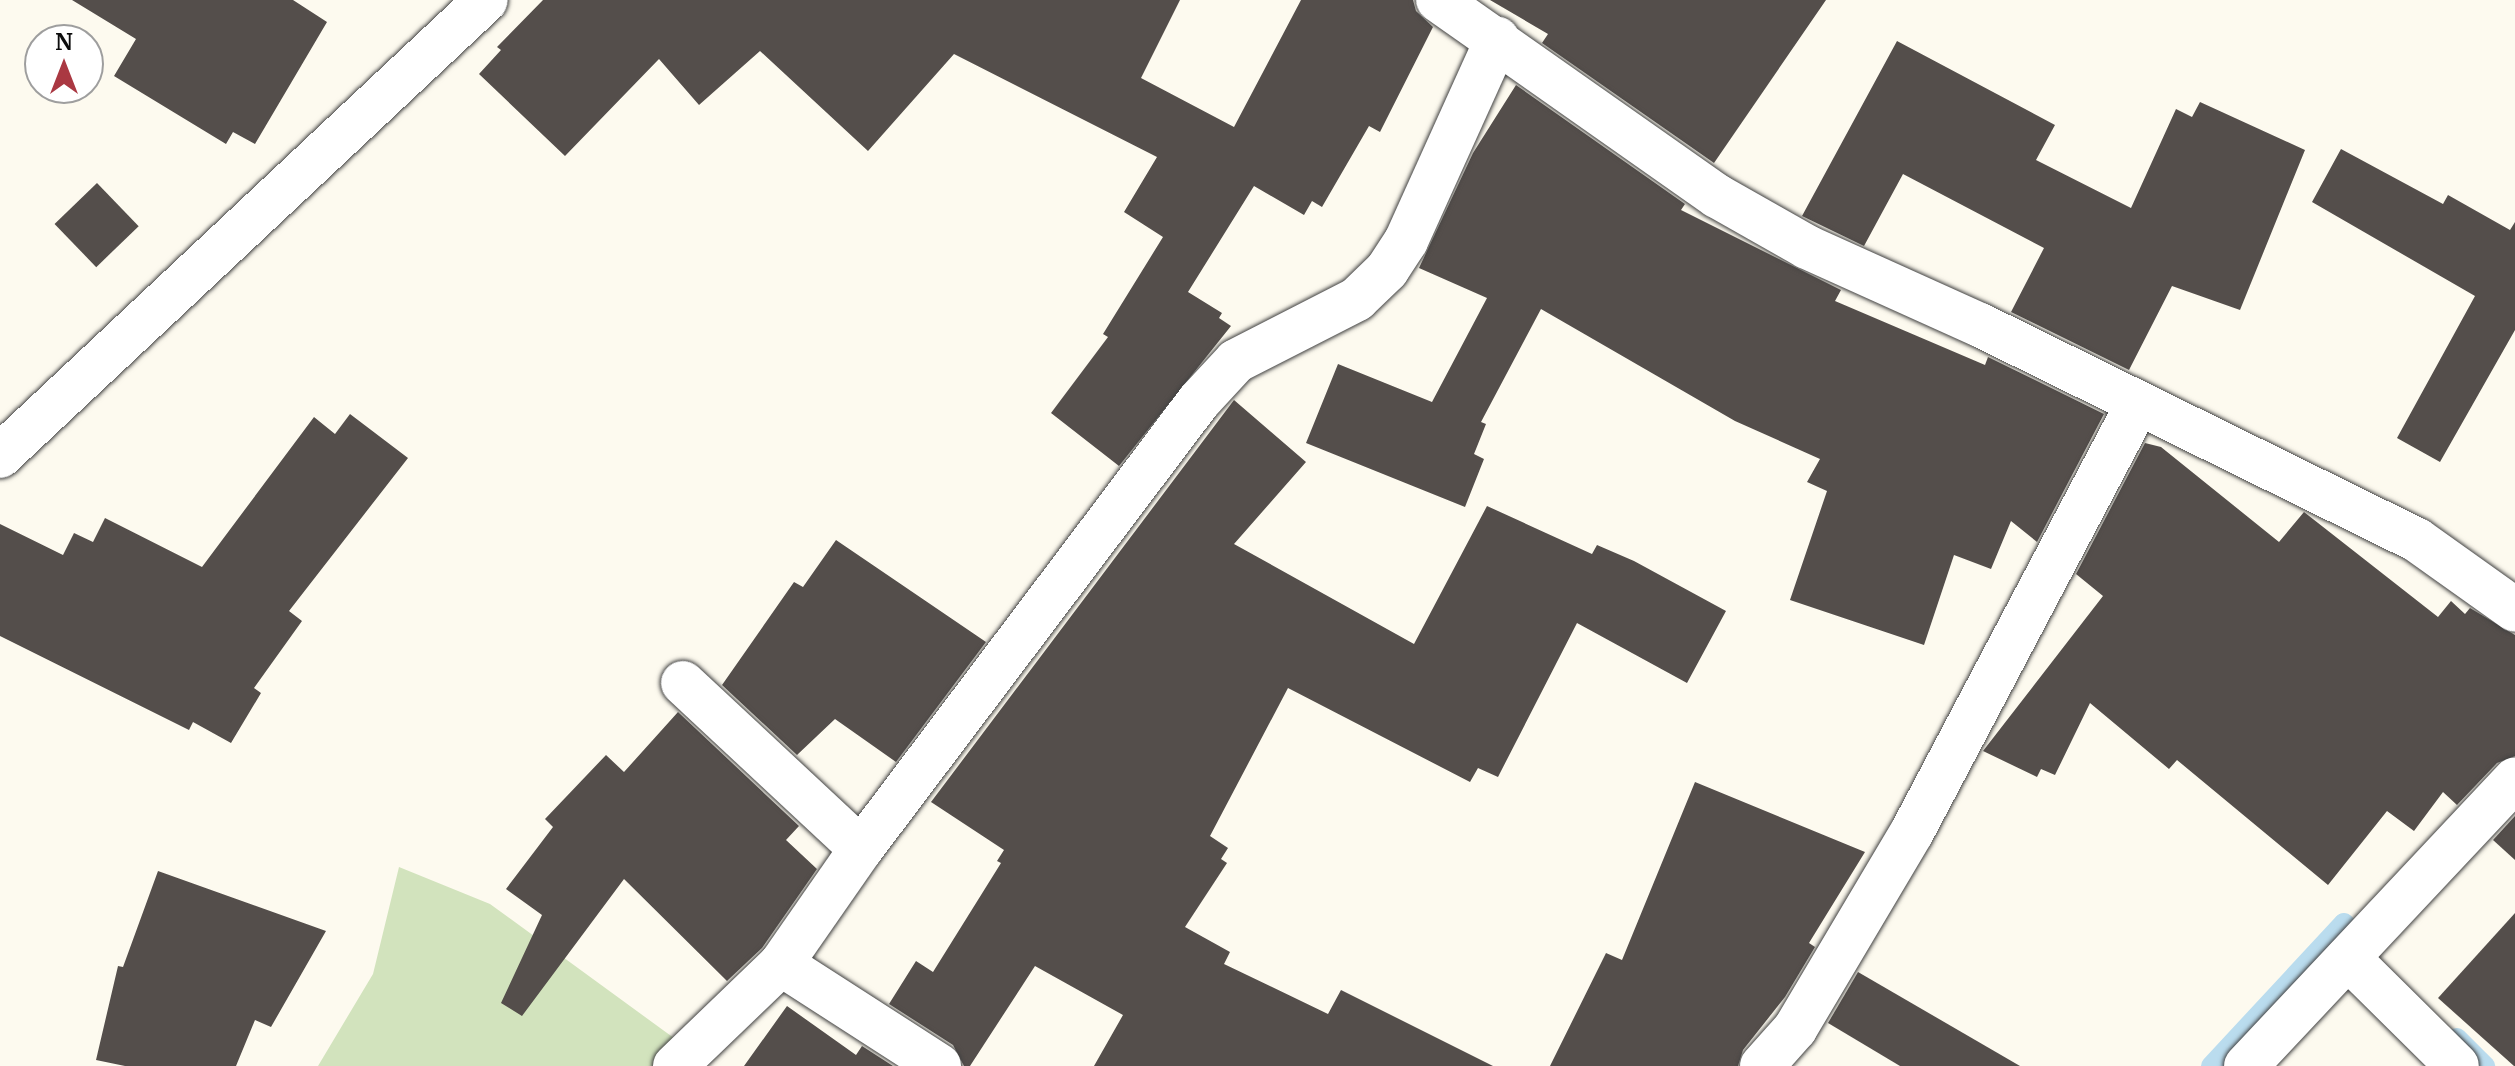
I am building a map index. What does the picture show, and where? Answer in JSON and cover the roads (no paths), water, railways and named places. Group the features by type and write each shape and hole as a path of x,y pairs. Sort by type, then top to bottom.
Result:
{"street":[{"path":"0,456 486,0"},
{"path":"1438,0 1717,196 1769,225 2417,540 2515,610"},
{"path":"675,1066 781,964 861,849 1199,401 1236,361 1345,306 1387,270 1406,241 1497,39"},
{"path":"1762,1066 1795,1029 1912,832 2137,405"},
{"path":"683,683 861,849"},
{"path":"2246,1066 2515,780"},
{"path":"2360,945 2457,1066"},
{"path":"781,964 939,1066"}],"waterway":[{"path":"2211,1066 2344,923 2364,944"},
{"path":"2457,1038 2485,1066"}]}
